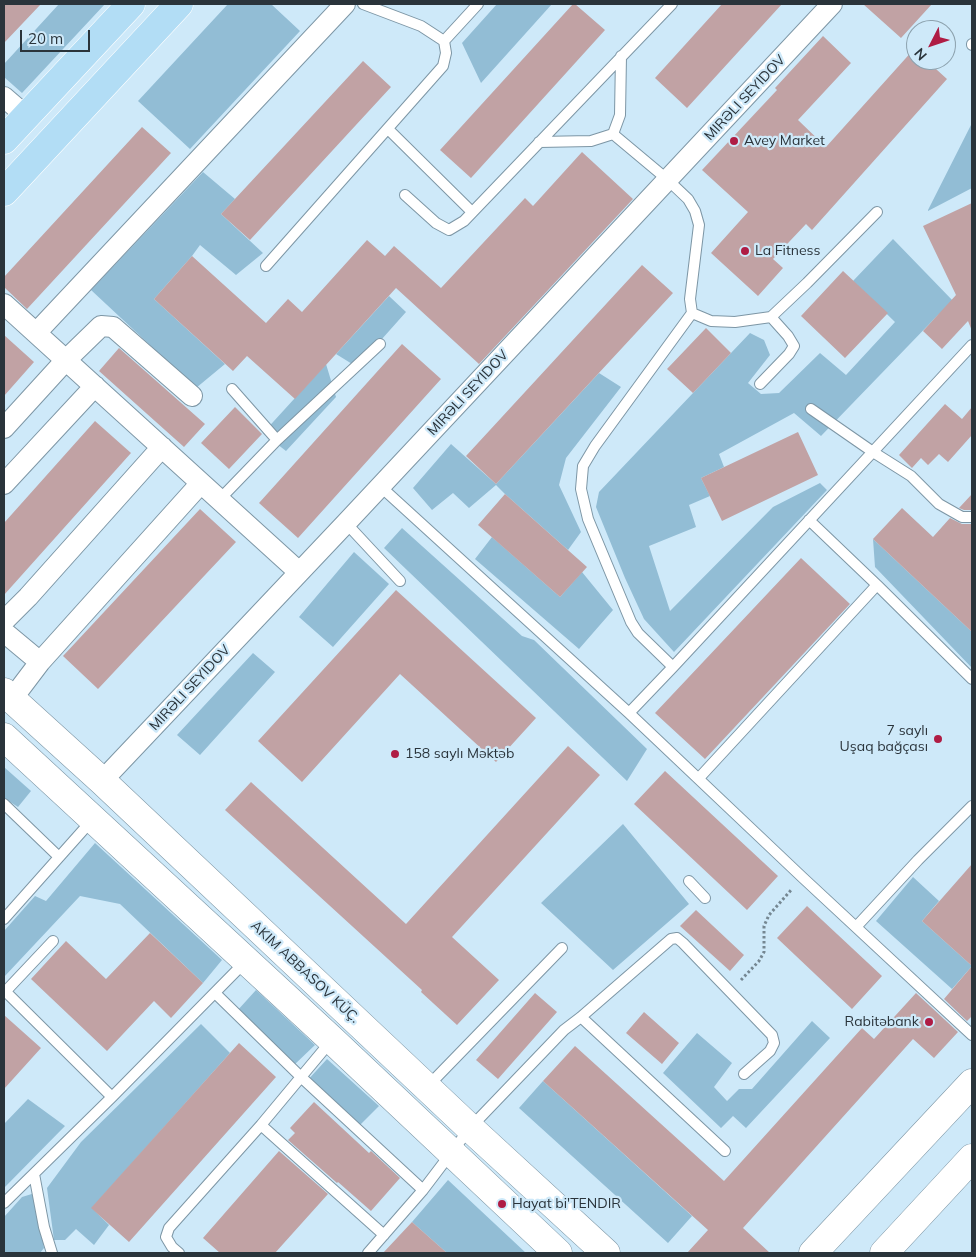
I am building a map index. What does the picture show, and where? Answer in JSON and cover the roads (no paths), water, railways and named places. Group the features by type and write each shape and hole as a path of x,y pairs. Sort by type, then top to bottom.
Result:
{"main road":[{"path":"4,140 131,4"},
{"path":"4,192 179,4"},
{"name":"AKIM ABBASOV KÜÇ.","path":"6,700 102,781 470,1128 606,1253"},
{"path":"4,737 332,1040 558,1253"},
{"path":"813,1253 972,1083"},
{"path":"884,1253 972,1158"}],"street":[{"path":"36,333 345,4"},
{"name":"MIRƏLI SEYIDOV","path":"102,781 832,4"},
{"path":"4,97 26,116"},
{"path":"4,304 299,572"},
{"path":"4,428 66,360 101,326 113,327 192,396"},
{"path":"4,484 95,386"},
{"path":"4,621 162,447"},
{"path":"6,700 201,483"},
{"path":"4,632 40,662"}],"lane":[{"path":"266,266 443,66 446,53 444,41 421,26 363,4"},
{"path":"444,41 478,4"},
{"path":"404,195 436,223 449,230 464,221 672,4"},
{"path":"613,134 620,116 621,56"},
{"path":"388,129 472,212"},
{"path":"613,134 688,199 695,211 699,225 690,299 692,313 595,446 583,466 581,489 588,519 630,622 638,633 673,667"},
{"path":"539,142 590,141 613,134"},
{"path":"692,313 711,320 735,322 770,317 807,283 876,212"},
{"path":"760,384 789,354 794,346 788,336 770,317"},
{"path":"220,500 277,440 380,344"},
{"path":"629,713 972,345"},
{"path":"232,389 277,440"},
{"path":"811,409 911,476 939,504 962,517 972,517"},
{"path":"380,486 629,713 972,1035"},
{"path":"809,520 972,679"},
{"path":"346,523 400,581"},
{"path":"698,778 876,585"},
{"path":"4,804 59,857"},
{"path":"856,926 972,806"},
{"path":"4,919 93,819"},
{"path":"689,881 705,898"},
{"path":"368,1253 423,1190 470,1128 564,1030 671,939 677,938 683,943 772,1035 774,1043 770,1051 744,1074"},
{"path":"53,941 4,992 112,1097"},
{"path":"427,1087 562,948"},
{"path":"4,1203 246,961"},
{"path":"215,992 301,1077 423,1190"},
{"path":"581,1016 725,1151"},
{"path":"179,1253 172,1247 166,1237 169,1228 332,1040"},
{"path":"261,1124 384,1235"},
{"path":"34,1174 44,1227 52,1253"}],"place":[{"name":"Avey Market","path":"734,141"},
{"name":"La Fitness","path":"745,251"},
{"name":"7 saylı Uşaq bağçası","path":"938,739"},
{"name":"158 saylı Məktəb","path":"395,754"},
{"name":"Rabitəbank","path":"929,1022"},
{"name":"Hayat bi'TENDIR","path":"502,1204"}]}
